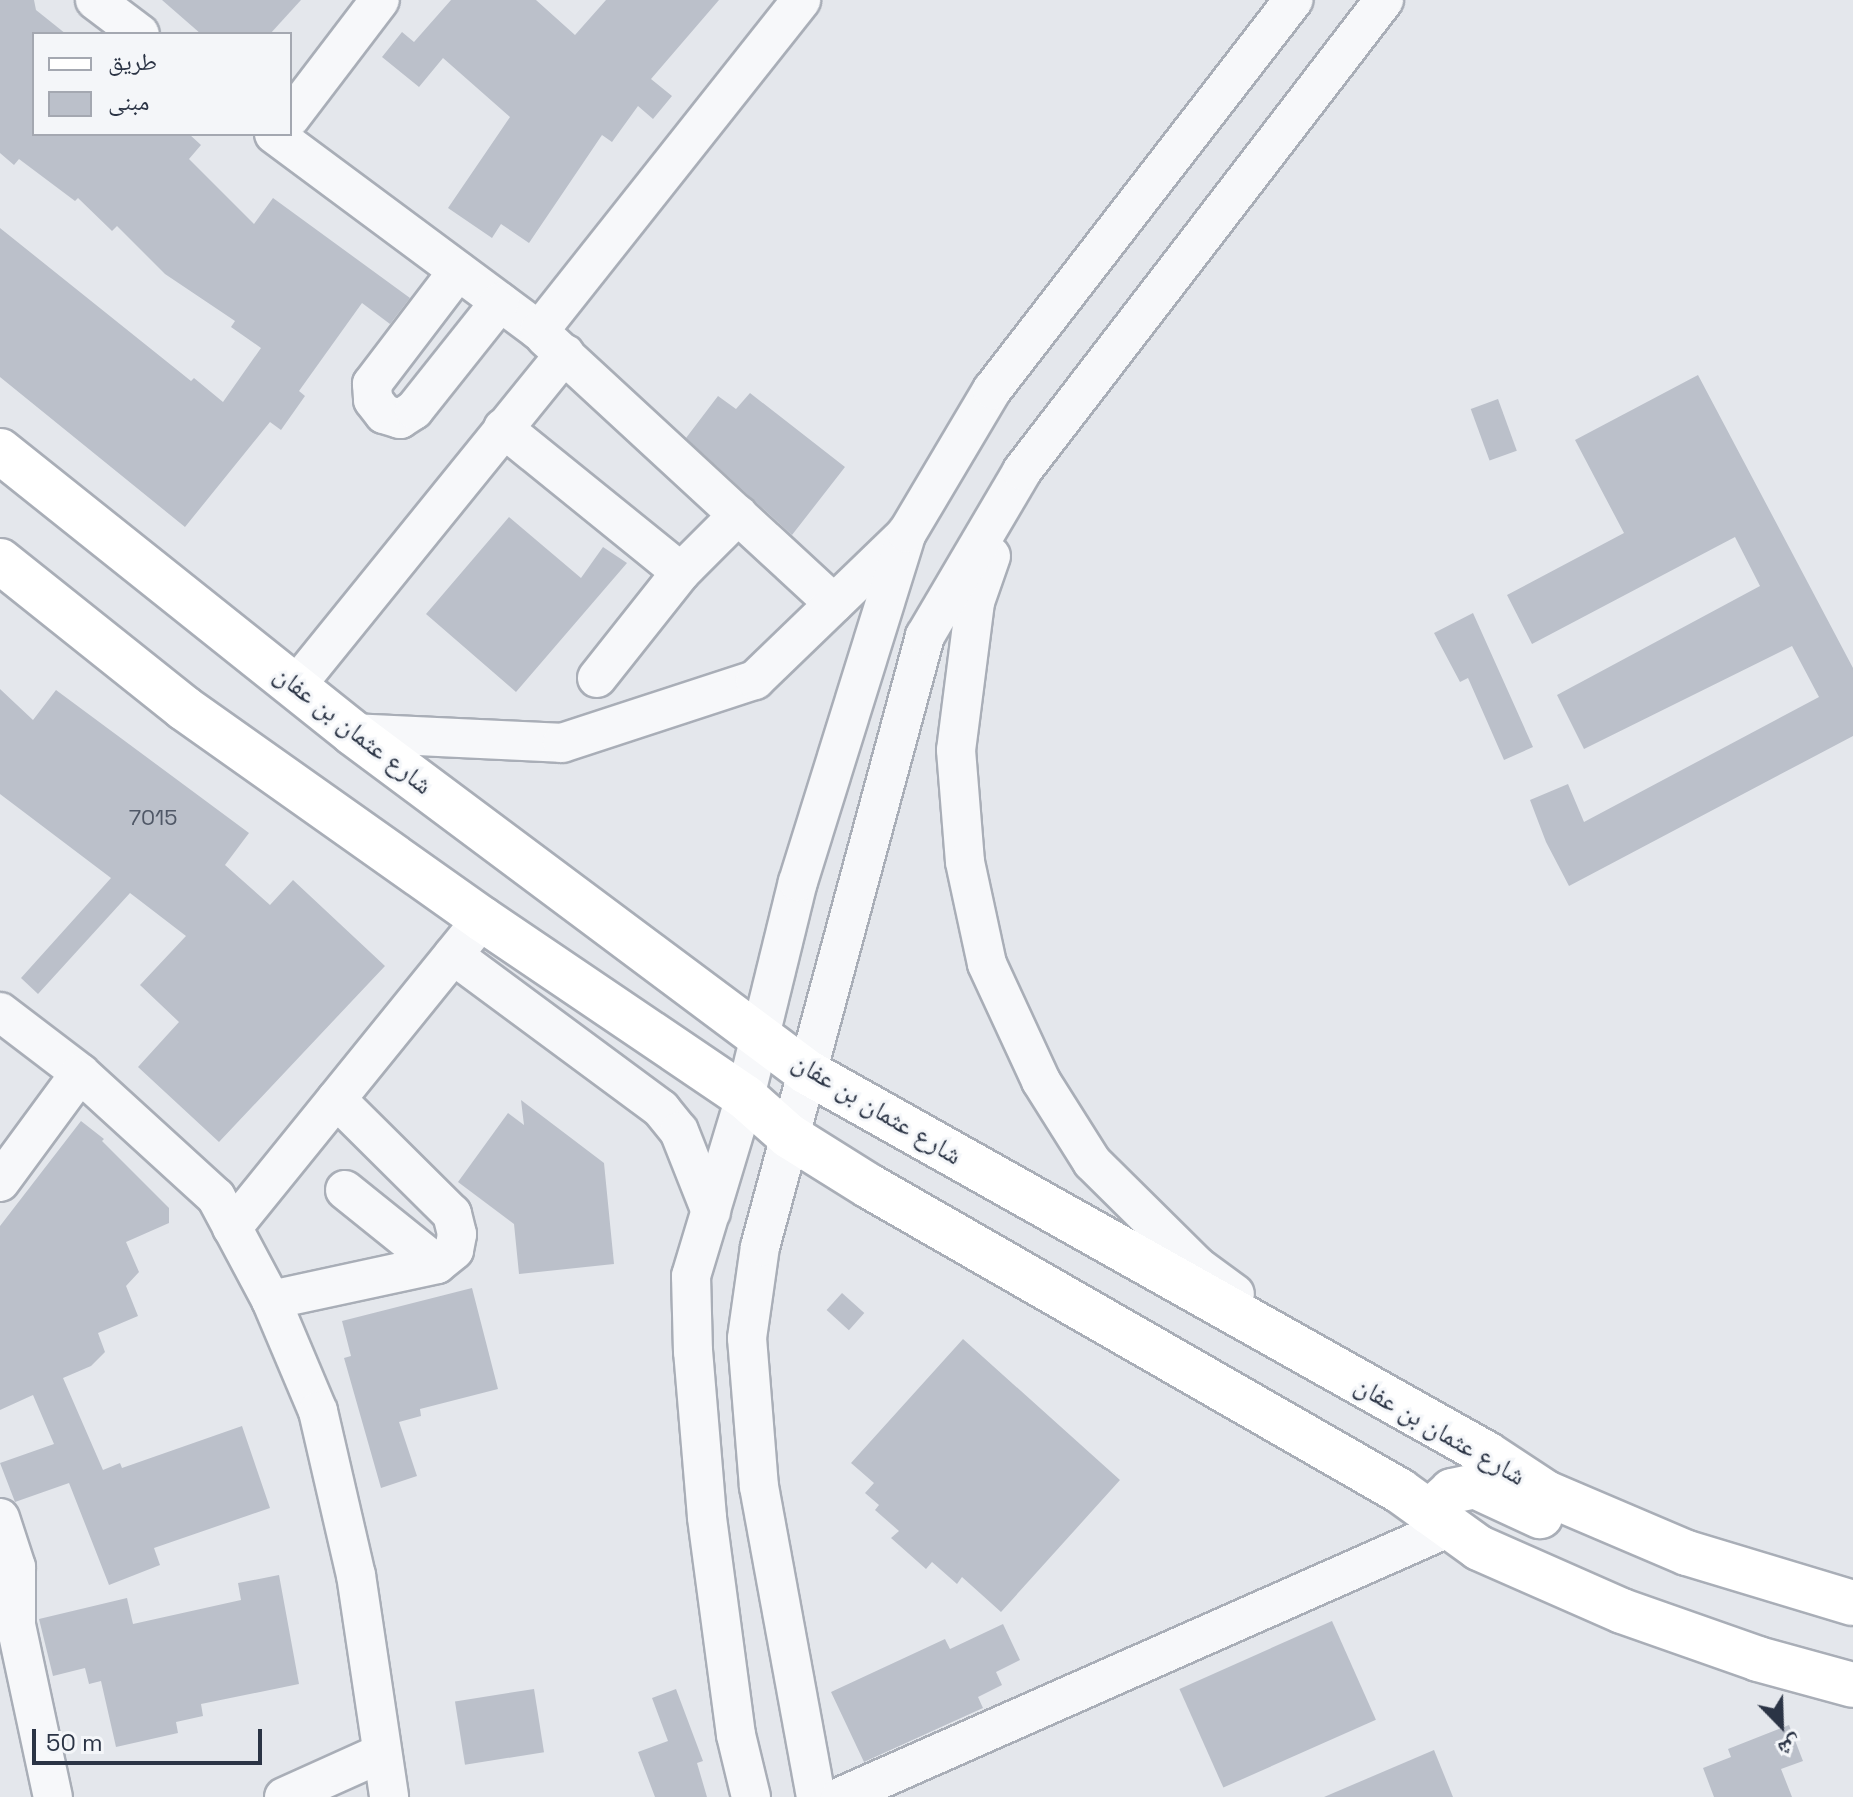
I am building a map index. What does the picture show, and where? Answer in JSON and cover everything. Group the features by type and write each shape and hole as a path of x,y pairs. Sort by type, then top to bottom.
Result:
{"main road":[{"name":"شارع عثمان بن عفان","path":"0,451 353,733 807,1072 1487,1454 1546,1493 1687,1553 1853,1603"},
{"path":"0,561 184,708 482,919 745,1097 789,1136 869,1186 1400,1491 1479,1548 1622,1611 1758,1659 1853,1685"},
{"path":"1440,1519 1452,1491 1475,1486 1667,1574 1785,1583"}],"street":[{"path":"95,0 137,32"},
{"path":"292,114 380,0"},
{"path":"295,687 503,428 552,342 801,0"},
{"path":"751,1797 736,1735 707,1517 693,1352 691,1276 745,1097 798,882 907,533 992,390 1293,0"},
{"path":"816,1797 759,1487 747,1338 760,1247 925,636 1022,471 1384,0"},
{"path":"288,136 552,342 834,604"},
{"path":"458,271 372,384 373,400 384,414 400,419 414,410 500,302"},
{"path":"503,428 681,572"},
{"path":"1022,471 975,602 956,750 965,862 987,964 1041,1081 1092,1162 1197,1266 1374,1393"},
{"path":"597,678 681,572 738,515"},
{"path":"353,733 562,743 755,680 907,533"},
{"path":"232,1228 482,919"},
{"path":"453,955 661,1109 679,1131 711,1212"},
{"path":"0,1012 80,1073 216,1197 271,1300 318,1411 356,1575 389,1797"},
{"path":"0,1182 80,1073"},
{"path":"271,1300 437,1264 454,1250 457,1234 452,1214 336,1099"},
{"path":"345,1190 437,1264"},
{"path":"0,1518 16,1567 8,1624 53,1797"},
{"path":"840,1797 1440,1519"},
{"path":"284,1797 382,1753"}],"building":[{"path":"0,0 34,0 36,10 64,32 32,32 32,136 191,136 201,145 189,159 254,224 273,198 410,298 390,324 362,303 299,391 305,396 281,430 270,422 185,527 0,377 0,228 191,381 194,378 223,402 261,348 231,327 235,321 165,274 117,226 112,231 78,198 75,201 19,159 14,165 0,153"},
{"path":"162,0 301,0 272,32 199,32"},
{"path":"451,0 536,0 575,35 606,0 719,0 651,79 672,96 653,119 638,106 612,142 602,135 529,243 501,224 492,238 448,208 510,117 443,58 419,87 382,57 402,32 414,42"},
{"path":"1698,375 1853,668 1853,736 1569,886 1546,842 1530,800 1568,784 1584,822 1819,697 1792,646 1584,749 1557,695 1760,586 1735,537 1532,644 1507,595 1624,533 1575,440"},
{"path":"750,393 845,467 792,535 686,438 718,396 736,409"},
{"path":"1498,399 1517,451 1490,461 1471,409"},
{"path":"509,517 581,578 603,547 627,563 516,692 426,614"},
{"path":"1473,613 1533,747 1504,760 1468,678 1460,682 1434,633"},
{"path":"0,689 33,720 56,690 249,833 225,865 270,905 293,880 385,966 219,1142 138,1067 179,1022 140,985 186,936 130,893 38,994 21,978 111,878 0,794"},
{"path":"521,1100 604,1163 614,1264 519,1274 514,1224 458,1182 508,1113 524,1125"},
{"path":"81,1121 104,1139 102,1141 169,1208 169,1223 126,1242 139,1272 126,1286 138,1316 98,1333 105,1352 91,1366 63,1378 103,1470 120,1463 122,1468 242,1426 270,1508 154,1548 160,1565 109,1585 69,1483 15,1502 0,1463 54,1444 33,1395 0,1410 0,1226"},
{"path":"472,1288 498,1389 420,1409 421,1416 399,1422 417,1476 381,1488 344,1358 351,1356 342,1321"},
{"path":"842,1293 864,1313 849,1330 827,1310"},
{"path":"963,1339 1120,1480 1001,1612 962,1577 957,1584 932,1562 926,1569 891,1538 899,1531 875,1510 879,1505 865,1493 874,1483 851,1463"},
{"path":"279,1575 299,1684 201,1704 203,1716 176,1722 178,1733 116,1747 101,1681 89,1684 85,1668 53,1676 39,1619 127,1598 133,1624 241,1600 238,1583"},
{"path":"1332,1621 1376,1720 1223,1788 1179,1689"},
{"path":"1003,1624 1020,1660 996,1672 1002,1685 978,1697 983,1708 864,1762 831,1692 945,1639 950,1649"},
{"path":"534,1689 544,1752 465,1765 455,1702"},
{"path":"676,1689 703,1761 697,1763 707,1797 655,1797 638,1752 668,1741 652,1698"},
{"path":"1789,1725 1803,1761 1781,1769 1792,1797 1714,1797 1703,1768 1731,1757 1728,1749"},
{"path":"1434,1750 1453,1797 1324,1797"}]}
